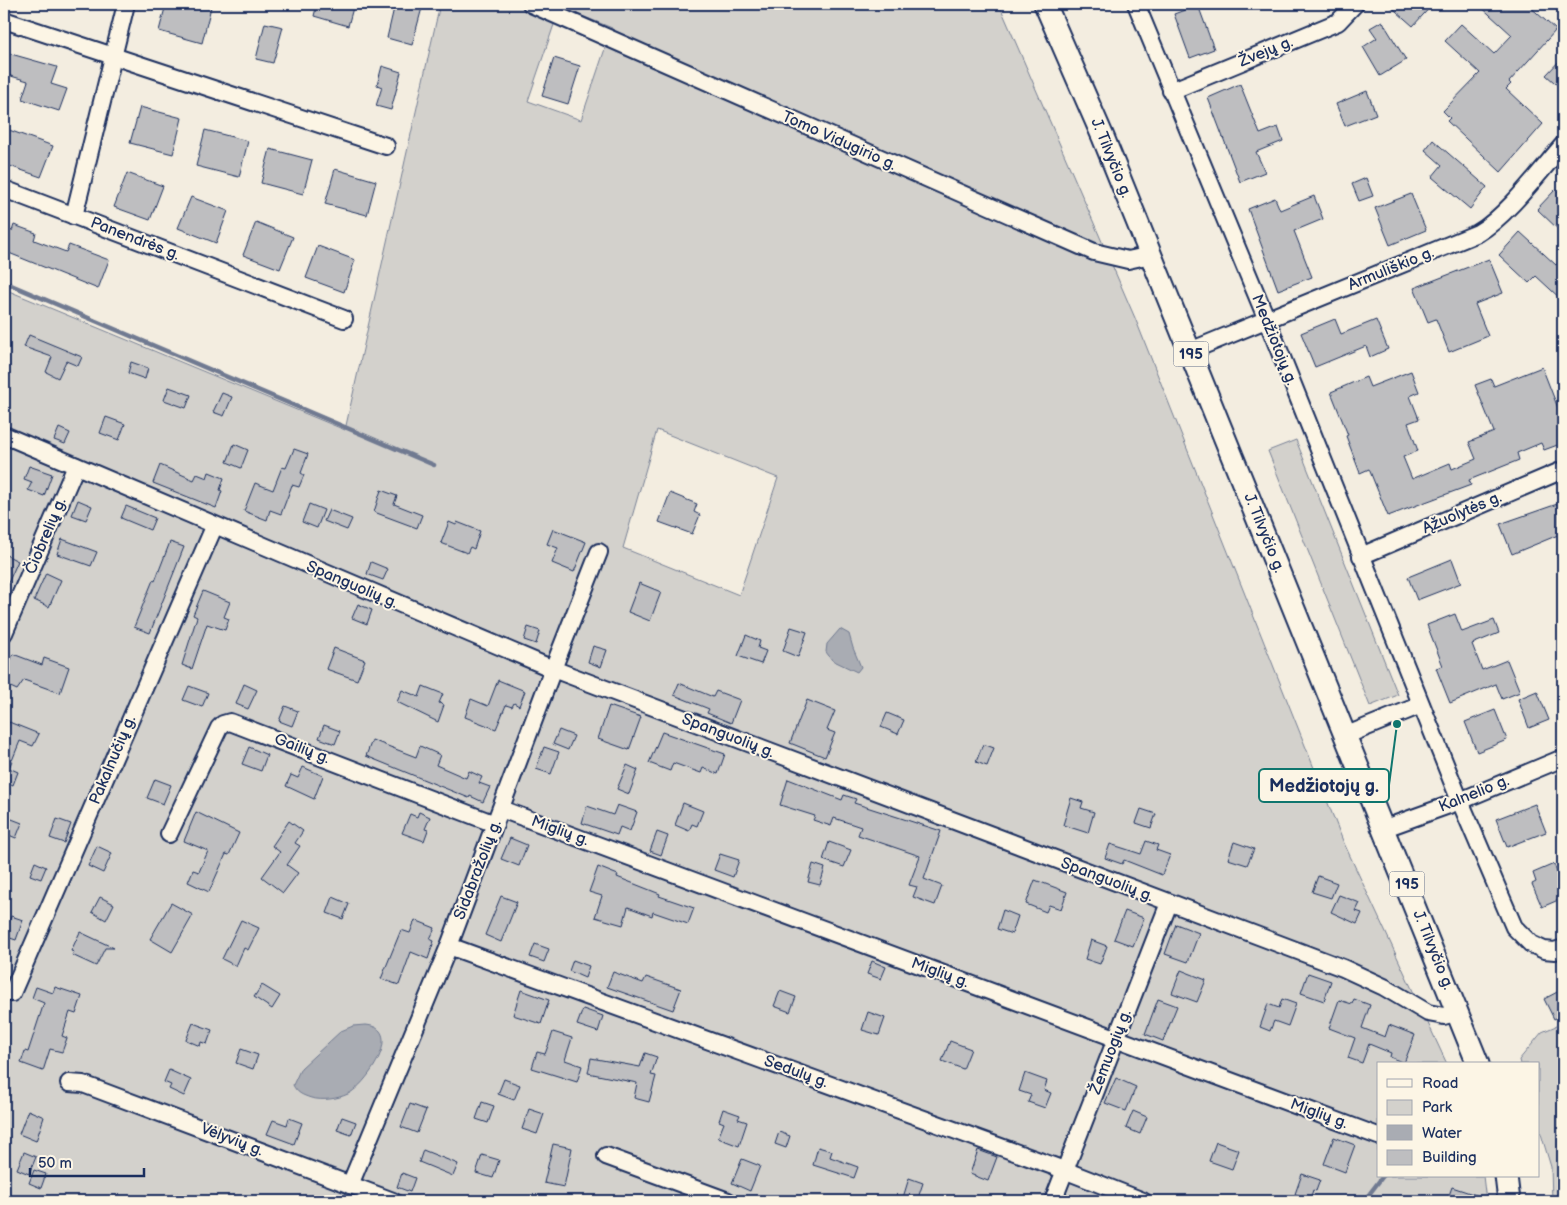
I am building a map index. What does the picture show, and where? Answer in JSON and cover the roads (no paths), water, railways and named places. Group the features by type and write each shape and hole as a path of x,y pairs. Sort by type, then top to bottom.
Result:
{"main road":[{"name":"J. Tilvyčio g.","path":"1045,4 1151,255 1385,828 1477,1062"},
{"path":"1506,1178 1509,1201"}],"street":[{"name":"Panendrės g.","path":"126,4 74,216 344,319"},
{"name":"Tomo Vidugirio g.","path":"531,4 1094,252 1128,260 1151,255"},
{"name":"Medžiotojų g.","path":"1136,4 1267,320 1460,801 1514,927 1531,944 1544,950 1555,951 1563,948"},
{"name":"Žvejų g.","path":"1171,91 1338,22 1355,4"},
{"path":"4,20 386,146"},
{"name":"Armuliškio g.","path":"1190,351 1467,238 1487,228 1563,145"},
{"path":"4,189 74,216"},
{"name":"Spanguolių g.","path":"4,435 214,527 552,669 1343,968 1384,988 1428,1013 1444,1016 1458,1012"},
{"name":"Čiobrelių g.","path":"4,633 76,466"},
{"name":"Ąžuolytės g.","path":"1361,556 1563,470"},
{"name":"Pakalnučių g.","path":"12,994 214,527"},
{"name":"Sidabražolių g.","path":"350,1185 449,946 552,669 600,552"},
{"path":"1347,735 1421,705"},
{"name":"Gailių g.","path":"169,834 219,728 223,724 230,722 498,816"},
{"name":"Kalnelio g.","path":"1385,828 1460,801 1563,758"},
{"name":"Miglių g.","path":"498,816 1116,1038 1377,1136"},
{"name":"Žemuogių g.","path":"1053,1201 1169,903"},
{"name":"Sedulų g.","path":"449,946 1064,1170 1143,1201"},
{"name":"Vėlyvių g.","path":"69,1083 83,1084 393,1201"},
{"path":"606,1156 728,1201"}],"water":[{"path":"840,629 849,634 861,667 857,672 832,660 826,652 827,644"},
{"path":"365,1025 377,1028 382,1035 383,1045 373,1069 356,1089 344,1096 325,1099 311,1098 302,1095 296,1090 293,1085 301,1068 341,1031 353,1026"}],"waterway":[{"path":"4,282 434,465"},
{"path":"1364,1201 1381,1178"}],"place":[{"name":"Medžiotojų g.","path":"1397,724"}]}
